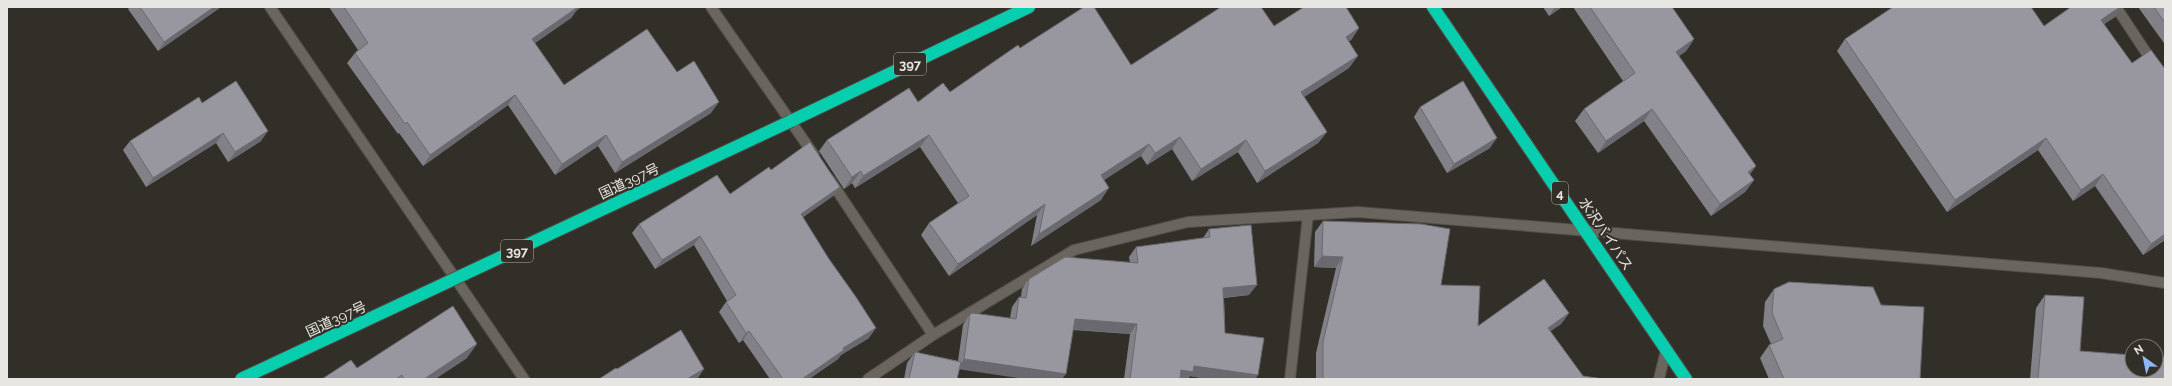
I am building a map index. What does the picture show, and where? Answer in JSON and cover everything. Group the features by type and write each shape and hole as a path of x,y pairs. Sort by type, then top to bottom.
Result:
{"highway":[{"name":"国道397号","path":"241,379 791,121 1029,7"},
{"name":"水沢バイパス","path":"1434,7 1686,379"}],"street":[{"path":"270,7 524,379"},
{"path":"711,7 791,121 933,335"},
{"path":"2116,7 2165,81"},
{"path":"868,379 933,335 1074,250 1188,222 1358,212 2101,274 2165,283"},
{"path":"1290,379 1308,215"},
{"path":"1658,379 1666,350"}],"building":[{"path":"140,7 214,7 164,42"},
{"path":"344,7 578,7 532,39 564,85 647,29 677,72 694,61 719,102 622,162 606,135 562,164 515,95 430,155 407,122 405,124 355,53 368,43"},
{"path":"1084,7 1094,7 1131,65 1221,7 1261,7 1274,26 1304,7 1346,7 1359,28 1346,37 1358,56 1301,92 1327,132 1265,171 1246,140 1201,169 1180,137 1155,153 1149,144 1101,175 1109,188 1039,234 1045,204 958,264 929,223 969,196 929,135 863,176 861,171 852,177 827,140 909,88 918,102 943,83 950,92 1018,45 1020,48"},
{"path":"1590,7 1672,7 1694,39 1676,52 1756,166 1748,172 1754,180 1720,204 1652,109 1606,141 1584,109 1635,73"},
{"path":"1893,7 2031,7 2044,26 2071,7 2120,7 2101,20 2132,63 2151,50 2165,69 2165,234 2151,244 2103,174 2081,190 2046,138 1955,200 1845,39"},
{"path":"2154,7 2165,7 2165,23"},
{"path":"236,81 268,131 235,152 223,133 153,178 130,141 199,97 202,103"},
{"path":"1463,81 1497,138 1454,164 1420,107"},
{"path":"810,142 840,187 801,214 829,259 876,328 843,348 844,350 802,379 783,379 749,331 746,333 726,302 736,295 700,236 662,260 639,224 717,175 730,194 769,167 771,170"},
{"path":"1323,221 1421,224 1450,229 1441,285 1480,286 1478,326 1544,279 1569,313 1548,328 1583,376 1603,379 1323,379 1323,342 1343,257 1322,256"},
{"path":"1251,225 1257,285 1223,288 1225,333 1264,338 1258,375 1194,366 1193,372 1181,370 1180,379 1130,379 1137,324 1075,319 1066,374 964,359 970,314 973,313 1016,319 1019,297 1026,298 1029,279 1065,257 1138,263 1136,247 1210,237 1209,229"},
{"path":"1789,282 1873,287 1881,305 1924,307 1920,379 1784,379 1769,345 1783,339 1772,313 1774,289"},
{"path":"2045,295 2084,297 2080,351 2124,354 2124,378 2164,378 2165,357 2165,379 2038,379"},
{"path":"453,306 477,344 424,379 404,379 402,375 396,379 322,379 351,360 357,368"},
{"path":"681,330 704,369 687,379 599,379 616,368 617,369"},
{"path":"915,352 961,362 957,379 909,379"}]}
